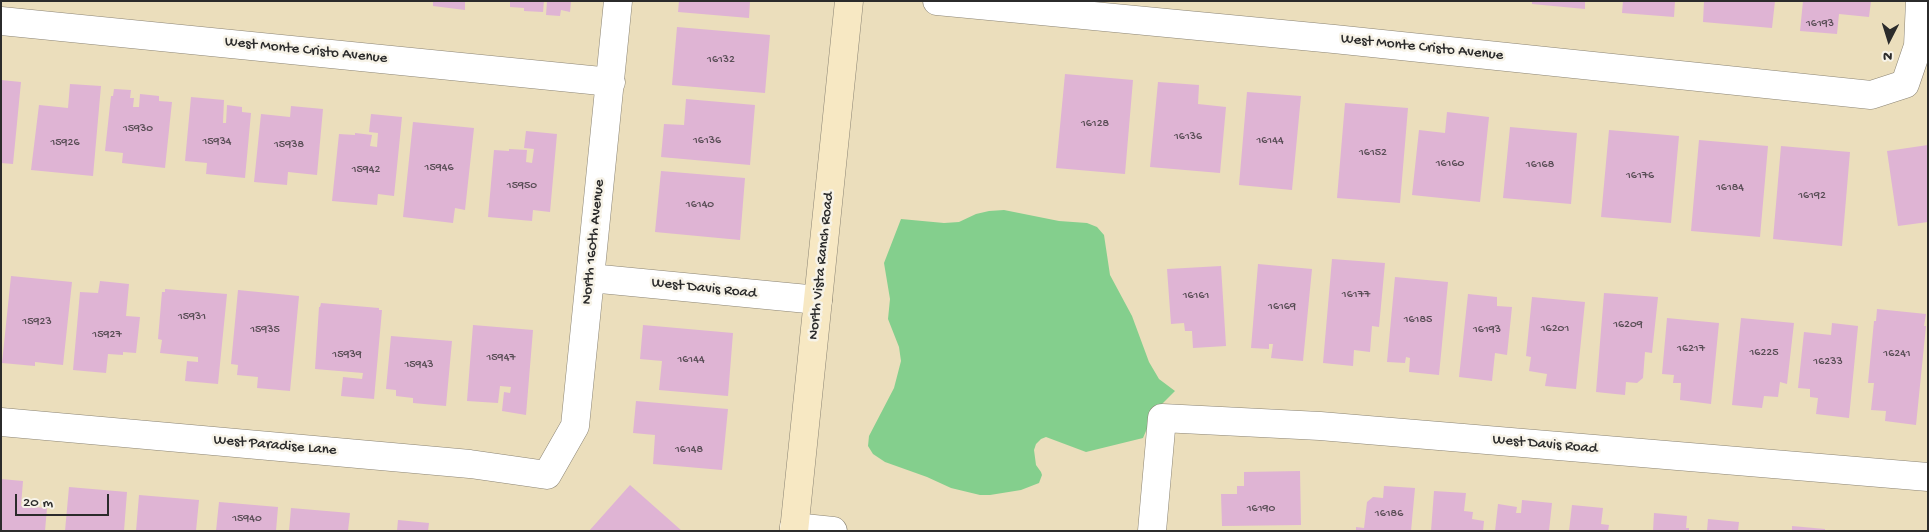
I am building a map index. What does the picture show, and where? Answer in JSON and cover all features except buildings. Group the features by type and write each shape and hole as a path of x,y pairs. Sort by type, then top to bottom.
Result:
{"street":[{"name":"North 160th Avenue","path":"547,475 575,426 618,1"},
{"name":"North Vista Ranch Road","path":"794,529 849,1"},
{"name":"West Monte Cristo Avenue","path":"937,1 1314,37 1871,95 1905,84 1918,46 1920,1"},
{"name":"West Monte Cristo Avenue","path":"1,21 611,82"},
{"name":"West Davis Road","path":"590,278 818,300"},
{"name":"West Davis Road","path":"1152,531 1162,418 1320,426 1928,477"},
{"name":"West Paradise Lane","path":"1,422 470,464 547,475"},
{"path":"794,529 833,531"}],"green space":[{"path":"1004,210 1059,221 1087,223 1097,227 1104,235 1110,275 1132,316 1149,362 1159,379 1175,391 1154,412 1143,438 1086,452 1046,437 1036,444 1034,450 1036,465 1042,475 1039,483 1021,490 980,495 951,488 885,462 873,454 868,446 869,436 894,388 901,361 899,347 888,319 890,299 884,263 901,219 944,223 959,222 976,214"}]}
